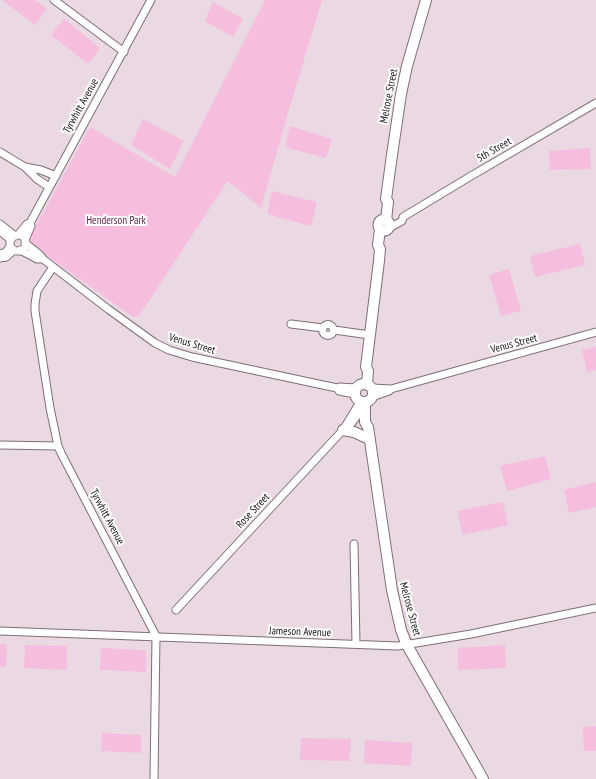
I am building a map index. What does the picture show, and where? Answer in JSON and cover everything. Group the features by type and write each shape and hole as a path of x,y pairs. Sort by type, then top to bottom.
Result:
{"street":[{"path":"54,0 124,52"},
{"name":"Tyrwhitt Avenue","path":"30,223 31,226 23,249 15,243 27,224 30,223 151,0"},
{"name":"Melrose Street","path":"426,0 407,66 401,94 386,199 383,202 385,225 378,245 380,249 366,367 364,371 364,394 370,421 368,427 369,439 397,617 408,645 483,779"},
{"name":"5th Street","path":"385,225 400,217 404,218 471,176 596,103"},
{"path":"0,152 25,166 56,176"},
{"path":"25,166 49,188"},
{"name":"Venus Street","path":"0,224 15,243"},
{"name":"Venus Street","path":"0,231 37,259 43,260"},
{"name":"Venus Street","path":"15,243 21,236 43,260 120,318 156,343 169,350 192,357 336,388 339,391 364,394 389,391 391,389 596,332"},
{"path":"0,254 6,252 15,243"},
{"path":"0,258 6,257 15,243"},
{"name":"Tyrwhitt Avenue","path":"53,267 37,291 35,311 50,408 58,446 156,636 154,779"},
{"path":"291,324 323,328 328,324 332,326 334,330 370,335"},
{"name":"Rose Street","path":"176,610 345,428 355,421 360,412 364,394"},
{"path":"345,428 369,439"},
{"path":"0,444 58,446"},
{"path":"354,544 356,644"},
{"name":"Jameson Avenue","path":"0,631 408,645 471,634 596,608"}],"green space":[{"path":"2,0 35,0 47,9 35,25"},
{"name":"Henderson Park","path":"265,0 322,0 261,208 229,182 227,182 139,316 133,317 28,242 90,127 175,177"},
{"path":"213,2 243,19 233,37 205,21"},
{"path":"64,19 100,48 88,64 51,35"},
{"path":"143,119 184,141 170,169 131,145"},
{"path":"290,126 332,139 326,158 285,147"},
{"path":"590,148 591,169 550,170 549,151"},
{"path":"272,191 317,202 311,226 267,214"},
{"path":"580,244 585,265 535,277 530,256"},
{"path":"509,269 521,311 501,316 489,275"},
{"path":"596,347 596,370 587,372 582,350"},
{"path":"545,456 551,479 507,491 500,466"},
{"path":"596,482 596,507 569,513 564,490"},
{"path":"503,502 508,525 463,535 457,511"},
{"path":"0,644 7,644 6,667 0,667"},
{"path":"25,645 67,646 67,670 24,668"},
{"path":"505,645 506,668 458,670 458,648"},
{"path":"101,648 146,650 146,672 100,670"},
{"path":"596,726 596,751 584,751 583,727"},
{"path":"102,733 141,735 141,753 101,751"},
{"path":"301,738 351,739 349,761 300,760"},
{"path":"365,740 412,743 411,766 364,763"}]}
